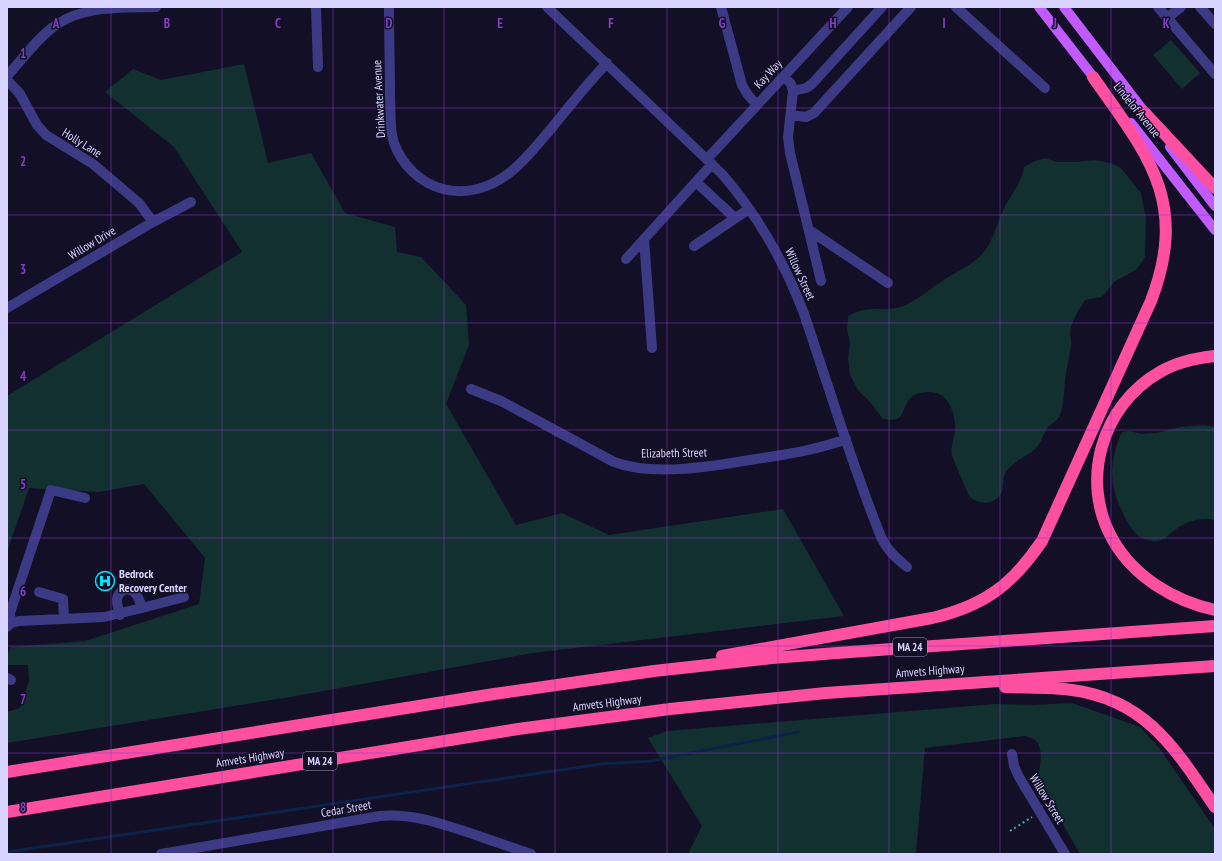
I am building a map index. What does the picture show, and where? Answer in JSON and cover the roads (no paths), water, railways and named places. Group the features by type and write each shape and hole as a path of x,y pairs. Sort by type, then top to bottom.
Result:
{"highway":[{"path":"606,678 950,614 982,600 1017,573 1028,561 1042,541 1049,527 1151,301 1158,284 1164,258 1166,218 1160,186 1155,172 1138,140 1093,77"},
{"path":"1144,112 1215,188"},
{"path":"1215,356 1194,359 1176,364 1162,371 1140,386 1128,398 1108,428 1102,444 1098,461 1098,487 1100,504 1110,534 1123,555 1135,568 1174,596 1215,610"},
{"name":"Amvets Highway","path":"7,772 494,694 725,663 850,652 1215,626"},
{"name":"Amvets Highway","path":"7,812 551,724 739,701 884,688 1215,666"},
{"path":"884,688 1046,688 1071,689 1101,696 1138,714 1157,729 1175,749 1215,807"}],"main road":[{"name":"Lindelof Avenue","path":"1039,7 1215,230"},
{"name":"Lindelof Avenue","path":"1064,7 1215,206"}],"street":[{"path":"7,76 44,35 64,20 75,15 97,10 156,7"},
{"path":"316,7 318,67"},
{"name":"Drinkwater Avenue","path":"389,7 391,122 394,142 408,167 418,177 425,182 446,190 475,190 496,183 509,173 530,154 606,63"},
{"name":"Willow Street","path":"547,7 710,162 734,188 749,209 776,255 796,296 881,538 888,550 907,567"},
{"path":"721,7 742,85 757,105"},
{"name":"Kay Way","path":"626,259 696,182 710,162 757,105 848,7"},
{"path":"793,91 806,88 812,84 882,7"},
{"path":"791,116 806,117 814,113 911,7"},
{"path":"956,7 1045,88"},
{"path":"1158,7 1215,74"},
{"path":"1168,18 1181,7"},
{"path":"1200,7 1215,24"},
{"path":"784,76 791,84 793,91 789,148 822,281"},
{"name":"Holly Lane","path":"7,80 20,94 37,125 46,136 93,164 139,203 153,222"},
{"path":"696,182 735,218"},
{"name":"Willow Drive","path":"7,308 153,222 191,202"},
{"path":"694,246 749,209"},
{"path":"809,230 888,283"},
{"path":"644,239 652,348"},
{"name":"Elizabeth Street","path":"471,389 501,400 609,460 631,467 670,468 723,464 814,450 846,439"},
{"path":"84,498 51,490 10,613 9,625 31,620 96,618 120,615 184,596"},
{"path":"120,615 116,600 119,593 126,589 136,593 142,608"},
{"path":"39,592 63,599 64,619"},
{"name":"Willow Street","path":"1012,754 1016,772 1065,854"},
{"name":"Cedar Street","path":"161,854 380,816 396,815 437,822 531,854"},
{"path":"224,843 226,854"}],"waterway":[{"path":"7,852 601,764 651,761 798,732"}],"place":[{"name":"Bedrock Recovery Center","path":"105,581"}]}
